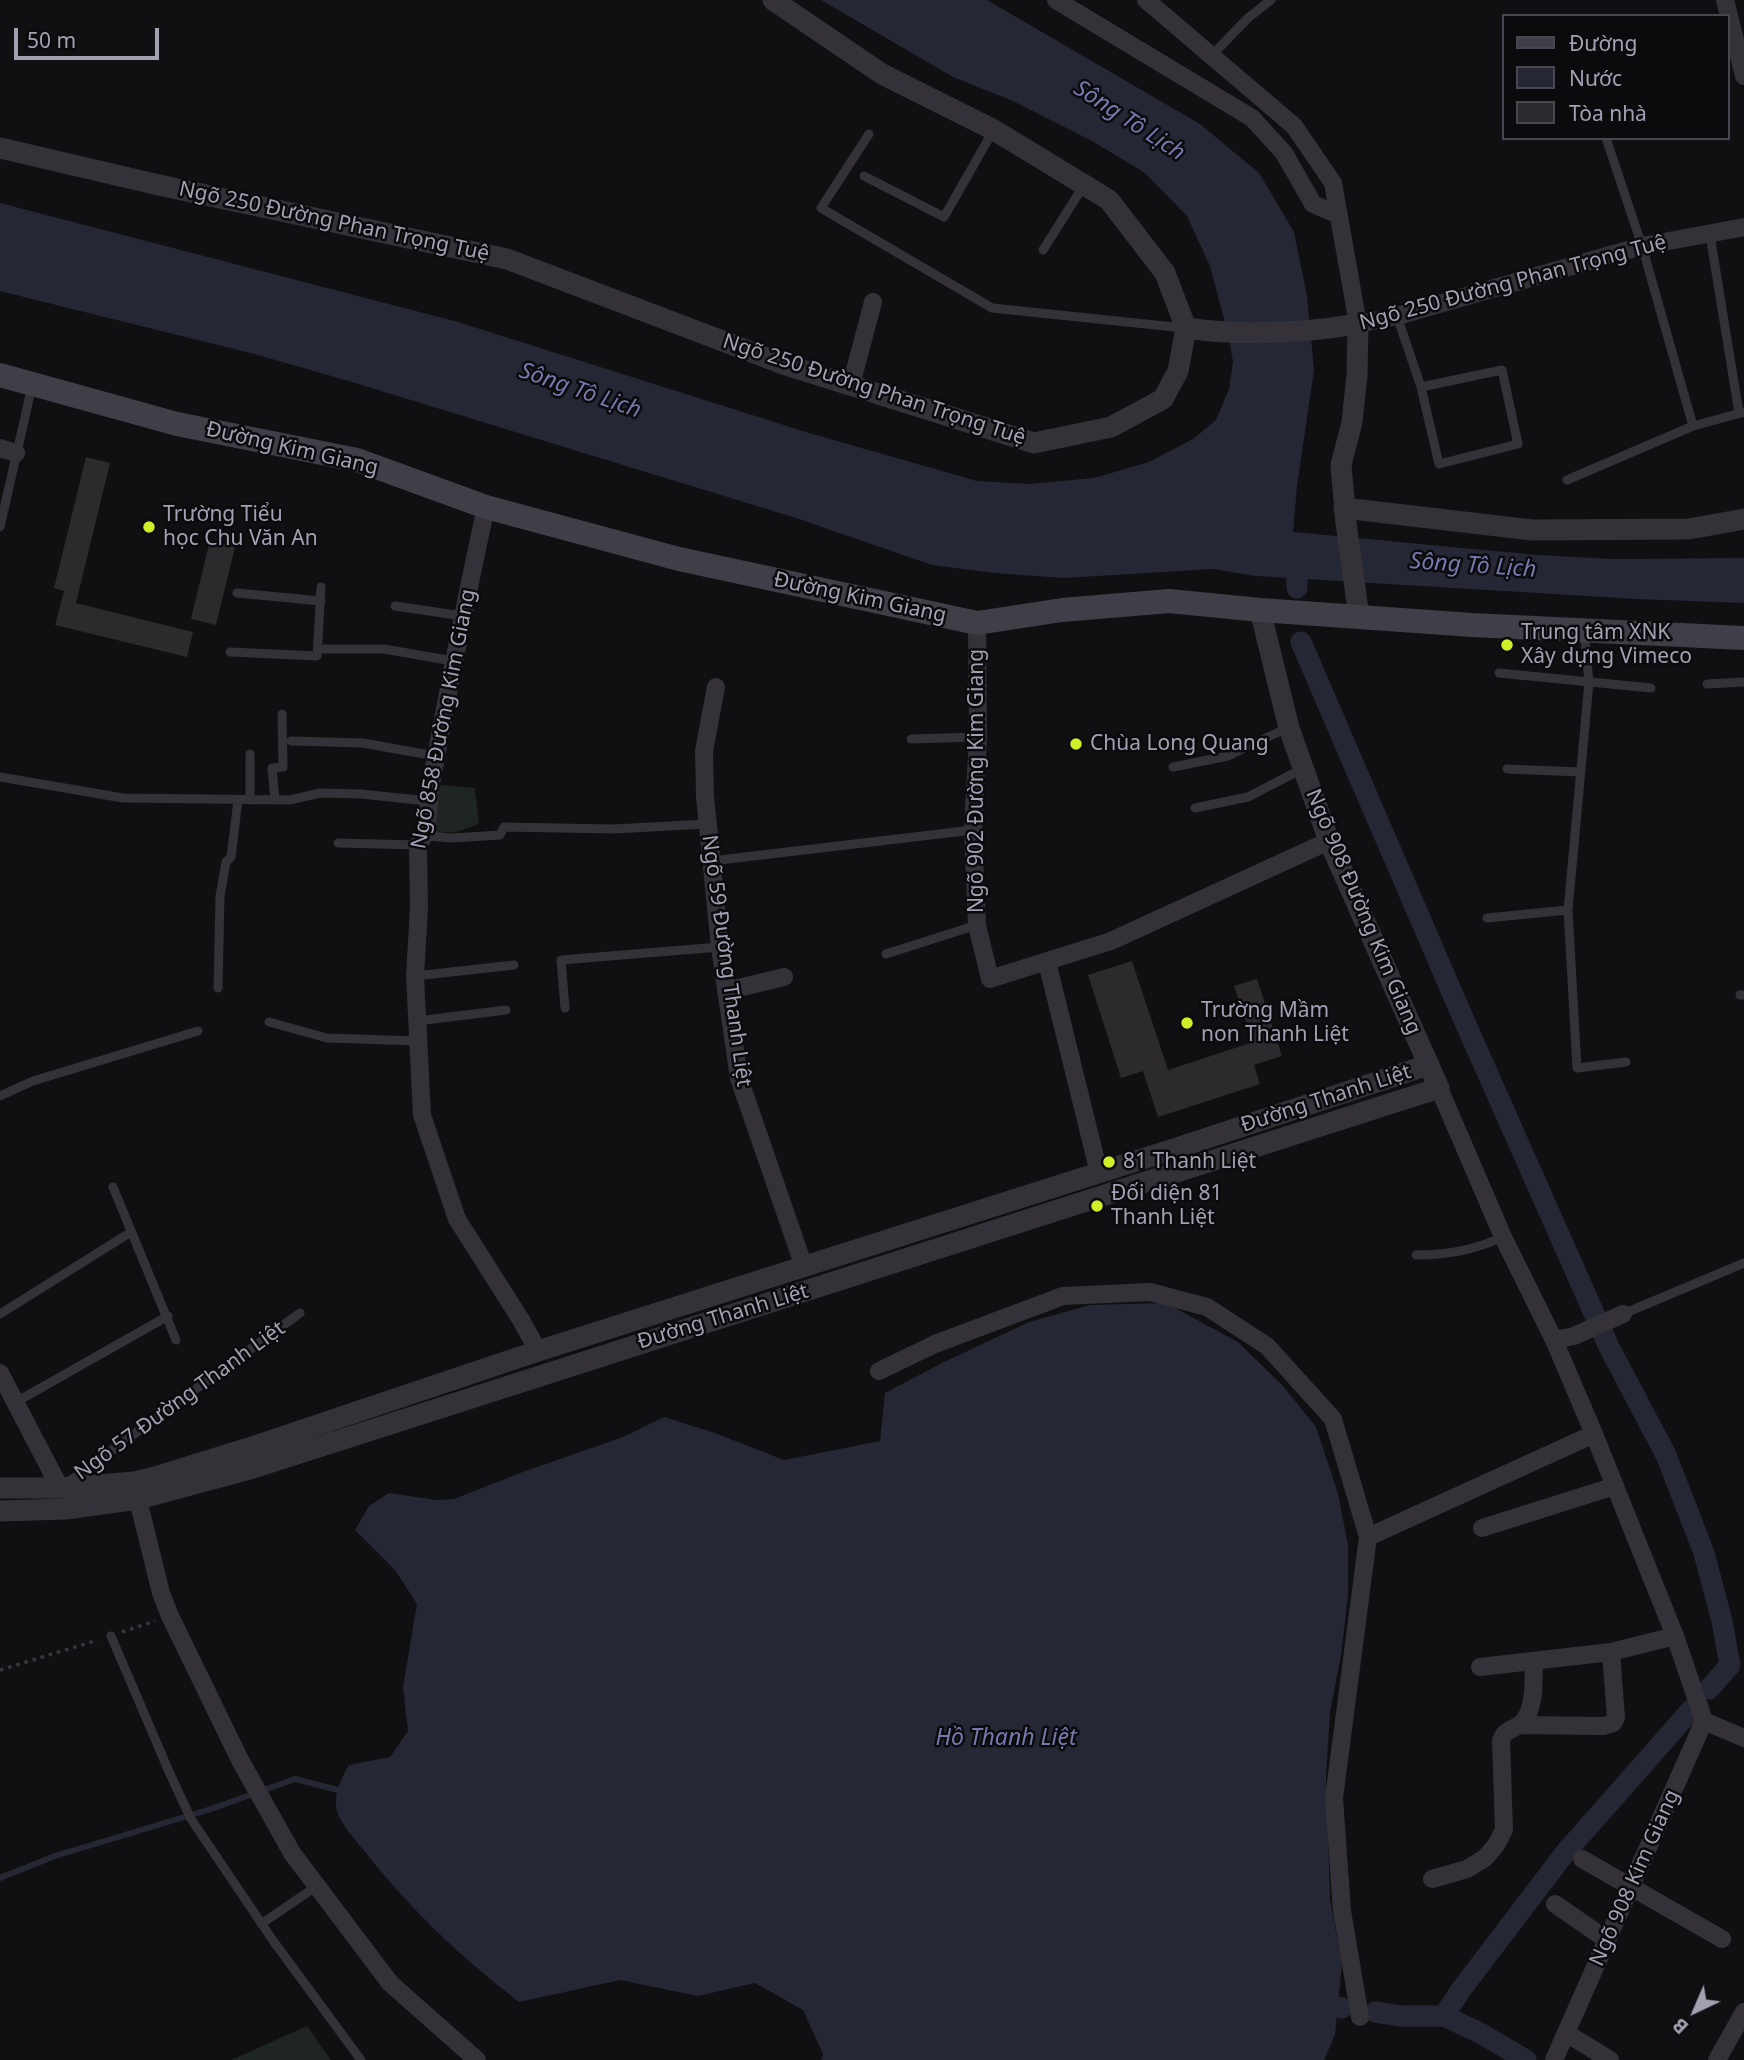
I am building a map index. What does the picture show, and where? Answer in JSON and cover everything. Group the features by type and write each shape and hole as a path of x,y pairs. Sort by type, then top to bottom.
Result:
{"main road":[{"name":"Đường Kim Giang","path":"0,375 177,424 357,460 486,506 679,559 977,623 1062,610 1169,601 1359,617 1744,638"}],"street":[{"path":"773,0 882,74 994,130 1109,200 1165,273 1186,328"},
{"path":"1056,0 1252,118 1284,153 1313,204 1339,215"},
{"path":"1146,0 1294,126 1333,183 1358,324 1357,375 1352,422 1341,465 1359,617"},
{"path":"1730,27 1744,76"},
{"name":"Ngõ 250 Đường Phan Trọng Tuệ","path":"0,148 159,185 507,259 783,364 1034,443 1111,427 1163,399 1178,371 1186,328 1221,333 1332,328 1358,324 1397,316 1642,246 1744,228"},
{"path":"851,385 873,302"},
{"name":"Ngõ 858 Đường Kim Giang","path":"486,506 453,661 422,841 415,976 417,1041 422,1115 457,1219 538,1351"},
{"path":"1345,516 1532,530 1689,529 1744,519"},
{"name":"Ngõ 908 Đường Kim Giang","path":"1260,610 1289,727 1329,841 1503,1237 1554,1340 1594,1434"},
{"name":"Ngõ 902 Đường Kim Giang","path":"977,623 978,737 973,830 977,925 990,979 1047,962"},
{"name":"Ngõ 59 Đường Thanh Liệt","path":"716,687 704,751 706,824 739,1078 804,1267"},
{"path":"1099,1173 1047,962 1111,941 1329,841"},
{"path":"726,991 785,977"},
{"name":"Đường Thanh Liệt","path":"0,1488 136,1490 255,1446 538,1351 1099,1173 1428,1065"},
{"name":"Đường Thanh Liệt","path":"0,1511 66,1509 136,1490 253,1468 1439,1088"},
{"path":"879,1371 935,1343 1063,1296 1150,1292 1207,1307 1267,1346 1333,1419 1368,1538 1334,1798 1342,1911 1360,2017"},
{"path":"1554,1340 1574,1336 1623,1314"},
{"path":"0,1373 60,1488 66,1509"},
{"path":"1368,1538 1594,1434 1675,1636 1704,1721 1744,1738"},
{"path":"1482,1528 1615,1486"},
{"path":"136,1490 161,1593 170,1616 240,1760 292,1853 390,1983 477,2060"},
{"path":"1480,1667 1611,1652 1675,1636"},
{"path":"1432,1879 1467,1869 1485,1858 1504,1830 1501,1741 1508,1730 1520,1725 1604,1726 1613,1723 1616,1718 1611,1652"},
{"path":"1520,1725 1531,1707 1534,1661"},
{"name":"Ngõ 908 Kim Giang","path":"1555,2060 1704,1721"},
{"path":"1582,1859 1722,1939"},
{"path":"1555,1904 1607,1940"},
{"path":"1717,2060 1744,2012"},
{"path":"1566,2034 1610,2060"}],"lane":[{"path":"1211,56 1240,26 1271,0"},
{"path":"864,176 944,217 994,130"},
{"path":"869,134 821,208 992,308 1186,328"},
{"path":"1607,140 1642,246 1693,426"},
{"path":"1043,250 1085,184"},
{"path":"1567,480 1693,426 1741,413 1710,235"},
{"path":"1397,316 1421,387 1439,464 1518,444 1502,370 1421,387"},
{"path":"0,527 8,450 32,384"},
{"path":"230,652 317,656 321,587"},
{"path":"237,593 320,601"},
{"path":"396,606 463,616"},
{"path":"1583,629 1589,682 1568,909 1577,1068 1626,1062"},
{"path":"318,649 384,649 453,661"},
{"path":"1499,673 1651,688"},
{"path":"1707,684 1744,682"},
{"path":"275,800 272,768 283,767 282,714"},
{"path":"1173,767 1228,757 1289,727"},
{"path":"911,739 978,737"},
{"path":"291,741 363,743 435,756"},
{"path":"250,754 250,800"},
{"path":"1195,808 1248,797 1303,769"},
{"path":"1507,769 1580,772"},
{"path":"0,778 123,798 290,800 320,793 361,794 428,802"},
{"path":"218,988 220,896 226,862 231,857 238,800"},
{"path":"338,843 422,841 500,835 503,827 614,829 706,824"},
{"path":"711,862 973,830"},
{"path":"1487,918 1568,909"},
{"path":"886,954 977,925"},
{"path":"565,1008 561,960 720,947"},
{"path":"415,976 514,965"},
{"path":"417,1021 506,1010"},
{"path":"269,1022 327,1038 417,1041"},
{"path":"0,1096 33,1081 198,1031"},
{"path":"113,1186 176,1340"},
{"path":"0,1314 131,1232"},
{"path":"1416,1255 1457,1253 1479,1248 1503,1237"},
{"path":"1623,1314 1744,1263"},
{"name":"Ngõ 57 Đường Thanh Liệt","path":"60,1488 300,1313"},
{"path":"16,1402 168,1317"},
{"path":"111,1636 191,1819 261,1924 361,2060"},
{"path":"261,1924 317,1886"}],"path":[{"path":"0,1670 170,1616"}],"shaded area":[{"path":"439,785 475,788 479,824 456,832 435,833"},
{"path":"307,2026 331,2060 231,2060"}],"water":[{"name":"Sông Tô Lịch","path":"821,0 987,0 1200,124 1259,173 1294,232 1307,296 1314,370 1293,532 1537,555 1615,559 1744,558 1744,603 1256,576 1212,569 1064,578 932,565 796,518 352,382 258,355 0,291 0,203 458,322 809,433 977,481 1031,484 1094,478 1149,462 1193,439 1216,420 1229,389 1233,362 1210,266 1187,216 1145,173 1092,141 1013,101 953,77"},
{"name":"Hồ Thanh Liệt","path":"1166,1303 1238,1342 1283,1386 1316,1427 1338,1493 1348,1545 1348,1596 1341,1655 1330,1712 1326,1776 1330,1900 1342,1963 1335,2035 1324,2060 821,2060 823,2054 803,2010 755,1983 698,1996 620,1980 519,2002 455,1949 416,1910 344,1825 337,1811 336,1799 349,1765 390,1757 408,1731 403,1687 417,1604 395,1570 355,1530 369,1506 389,1493 437,1500 454,1499 623,1437 664,1417 715,1433 784,1460 880,1441 885,1393 942,1363 1029,1322 1090,1305"}],"building":[{"path":"86,457 110,463 76,603 193,632 187,657 55,625 64,591 54,588"},
{"path":"210,540 235,547 216,625 191,619"},
{"path":"1132,961 1168,1070 1253,1042 1234,986 1257,979 1282,1056 1254,1065 1260,1084 1158,1117 1143,1071 1121,1078 1088,975"}],"waterway":[{"path":"1297,552 1297,588"},
{"path":"1301,642 1609,1347 1666,1455 1704,1553 1722,1621 1730,1665 1709,1689"},
{"path":"1375,2012 1401,2016 1444,2016 1565,1853 1692,1709"},
{"path":"0,1878 55,1856 211,1809 295,1779 338,1790"},
{"path":"1444,2016 1482,2034 1526,2060"}],"place":[{"name":"Trường Tiểu học Chu Văn An","path":"149,527"},
{"name":"Trung tâm XNK Xây dựng Vimeco","path":"1507,645"},
{"name":"Chùa Long Quang","path":"1076,744"},
{"name":"Trường Mầm non Thanh Liệt","path":"1187,1023"},
{"name":"81 Thanh Liệt","path":"1109,1162"},
{"name":"Đối diện 81 Thanh Liệt","path":"1097,1206"}]}
